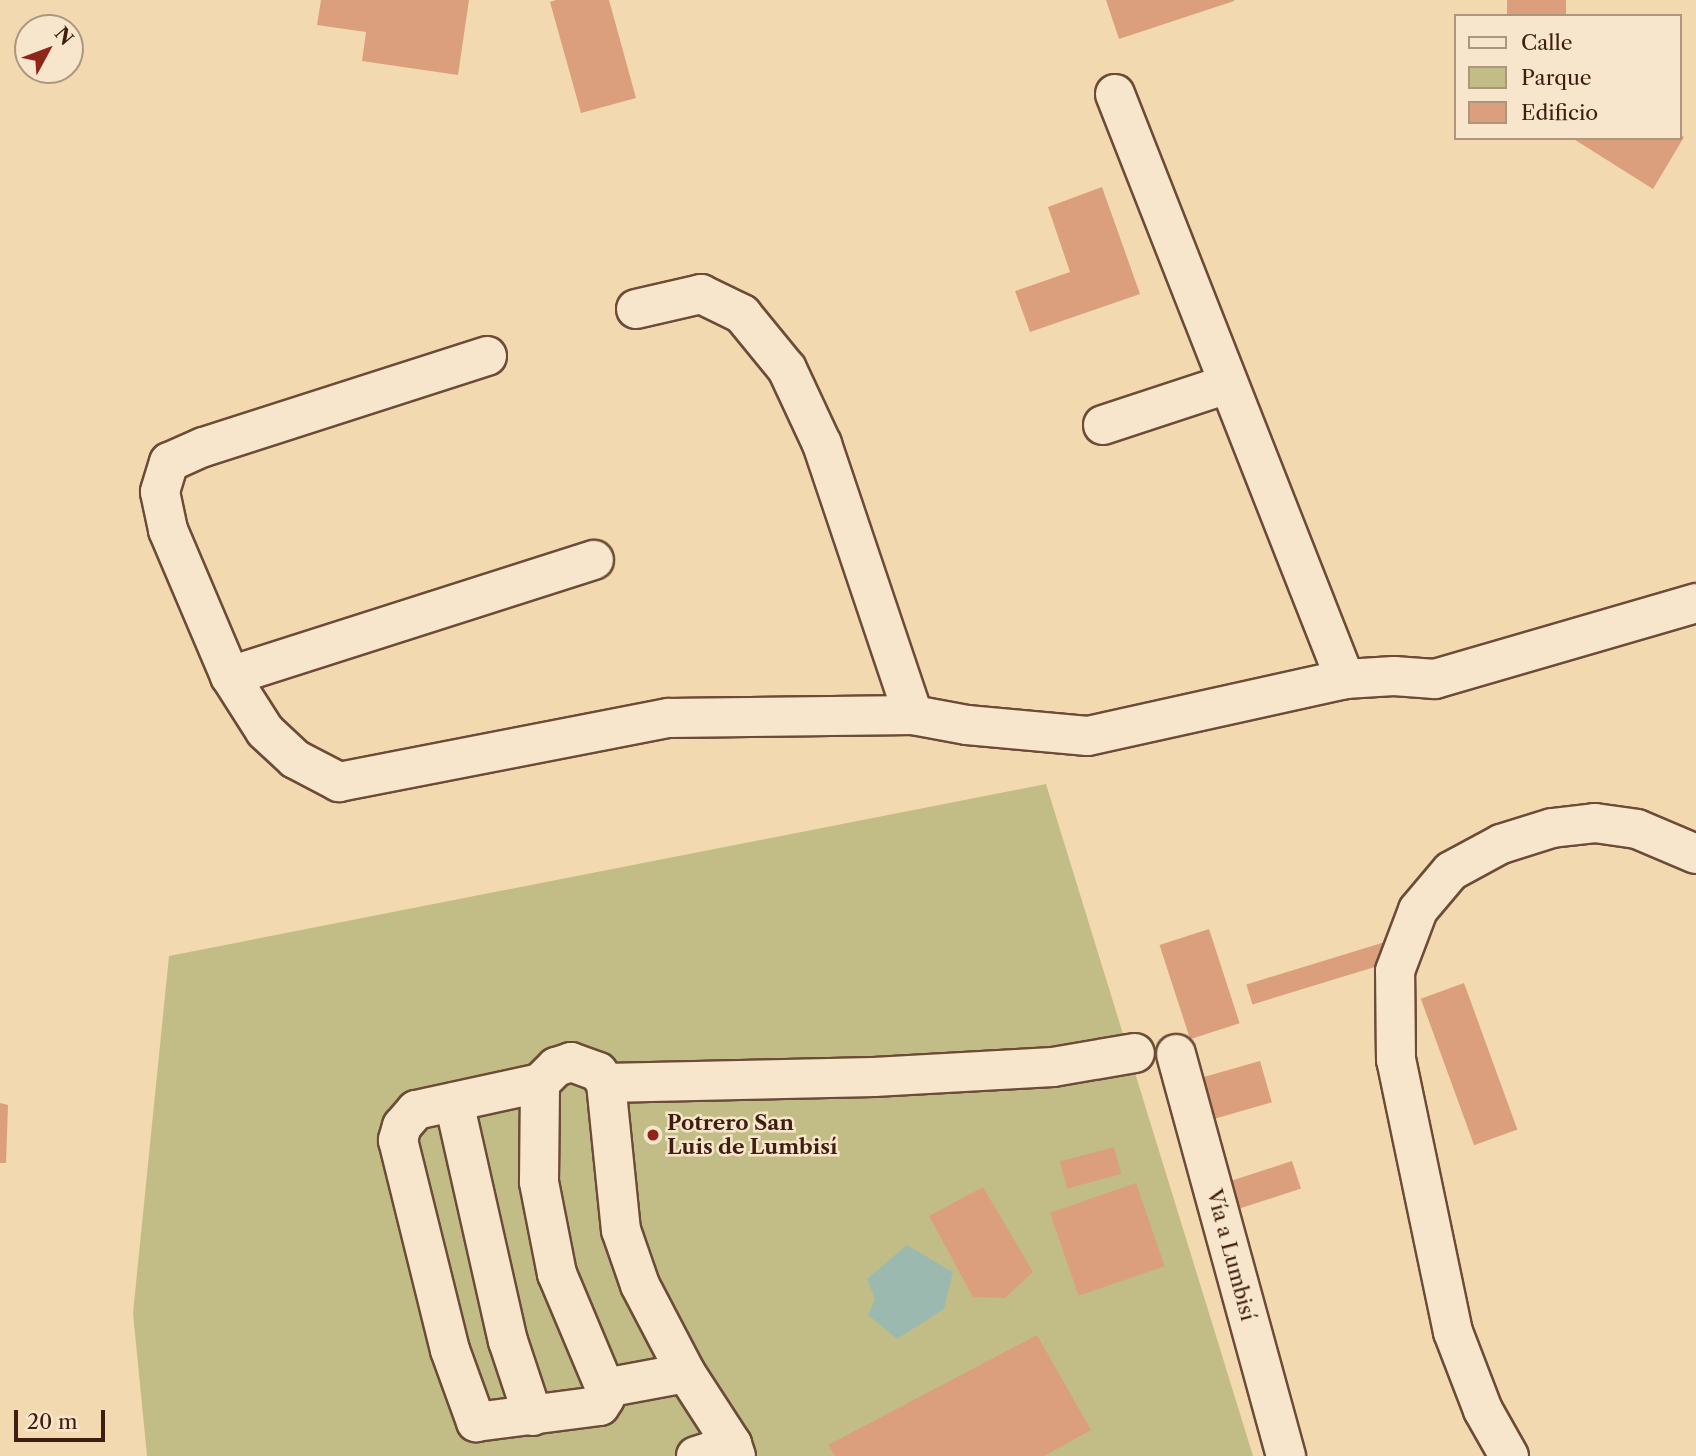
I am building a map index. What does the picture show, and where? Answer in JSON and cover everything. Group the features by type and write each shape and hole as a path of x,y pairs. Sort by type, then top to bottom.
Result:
{"street":[{"path":"1115,94 1345,679"},
{"path":"636,309 701,294 742,314 787,369 822,443 913,715"},
{"path":"487,356 203,447 169,462 160,492 168,530 230,676 265,731 295,759 339,782 668,718 913,715 967,725 1088,736 1345,679 1394,676 1435,679 1696,603"},
{"path":"1103,425 1228,384"},
{"path":"230,676 594,560"},
{"path":"1509,1456 1483,1409 1452,1332 1396,1060 1395,971 1418,910 1451,871 1501,844 1552,828 1595,823 1637,829 1696,854"},
{"path":"606,1083 874,1077 1053,1067 1135,1053"},
{"name":"Vía a Lumbisí","path":"1176,1054 1286,1456"},
{"path":"540,1083 539,1182 557,1274 605,1388 605,1398 600,1406 476,1422 450,1350 398,1140 402,1126 416,1110 540,1083 556,1067 571,1062 598,1072 606,1083 621,1230 640,1285 686,1373 734,1450 696,1456"},
{"path":"454,1102 508,1341 533,1416"},
{"path":"605,1388 686,1373"}],"green space":[{"name":"Potrero San Luis de Lumbisí","path":"1046,784 1253,1456 147,1456 133,1313 169,956"}],"water":[{"path":"907,1245 953,1272 944,1309 897,1339 868,1315 875,1299 867,1279"}],"building":[{"path":"321,0 469,0 458,75 362,61 366,32 317,25"},
{"path":"609,0 636,98 581,113 550,2"},
{"path":"1106,0 1234,0 1234,1 1119,39"},
{"path":"1507,0 1566,0 1566,14 1507,14"},
{"path":"1682,136 1684,137 1653,189 1575,140 1682,140"},
{"path":"1102,187 1140,294 1030,332 1015,291 1070,272 1048,207"},
{"path":"1209,929 1240,1023 1190,1039 1160,945"},
{"path":"1385,942 1391,962 1252,1004 1246,984"},
{"path":"1464,983 1517,1130 1474,1145 1421,999"},
{"path":"1260,1061 1272,1102 1211,1120 1199,1078"},
{"path":"0,1103 8,1105 6,1163 0,1163"},
{"path":"1114,1147 1121,1174 1067,1189 1060,1161"},
{"path":"1292,1161 1301,1189 1233,1211 1224,1183"},
{"path":"1136,1183 1165,1266 1079,1296 1050,1213"},
{"path":"983,1187 1033,1272 1005,1298 973,1297 929,1216"},
{"path":"1037,1335 1091,1430 1044,1456 835,1456 828,1445"}],"place":[{"name":"Potrero San Luis de Lumbisí","path":"653,1135"}]}
